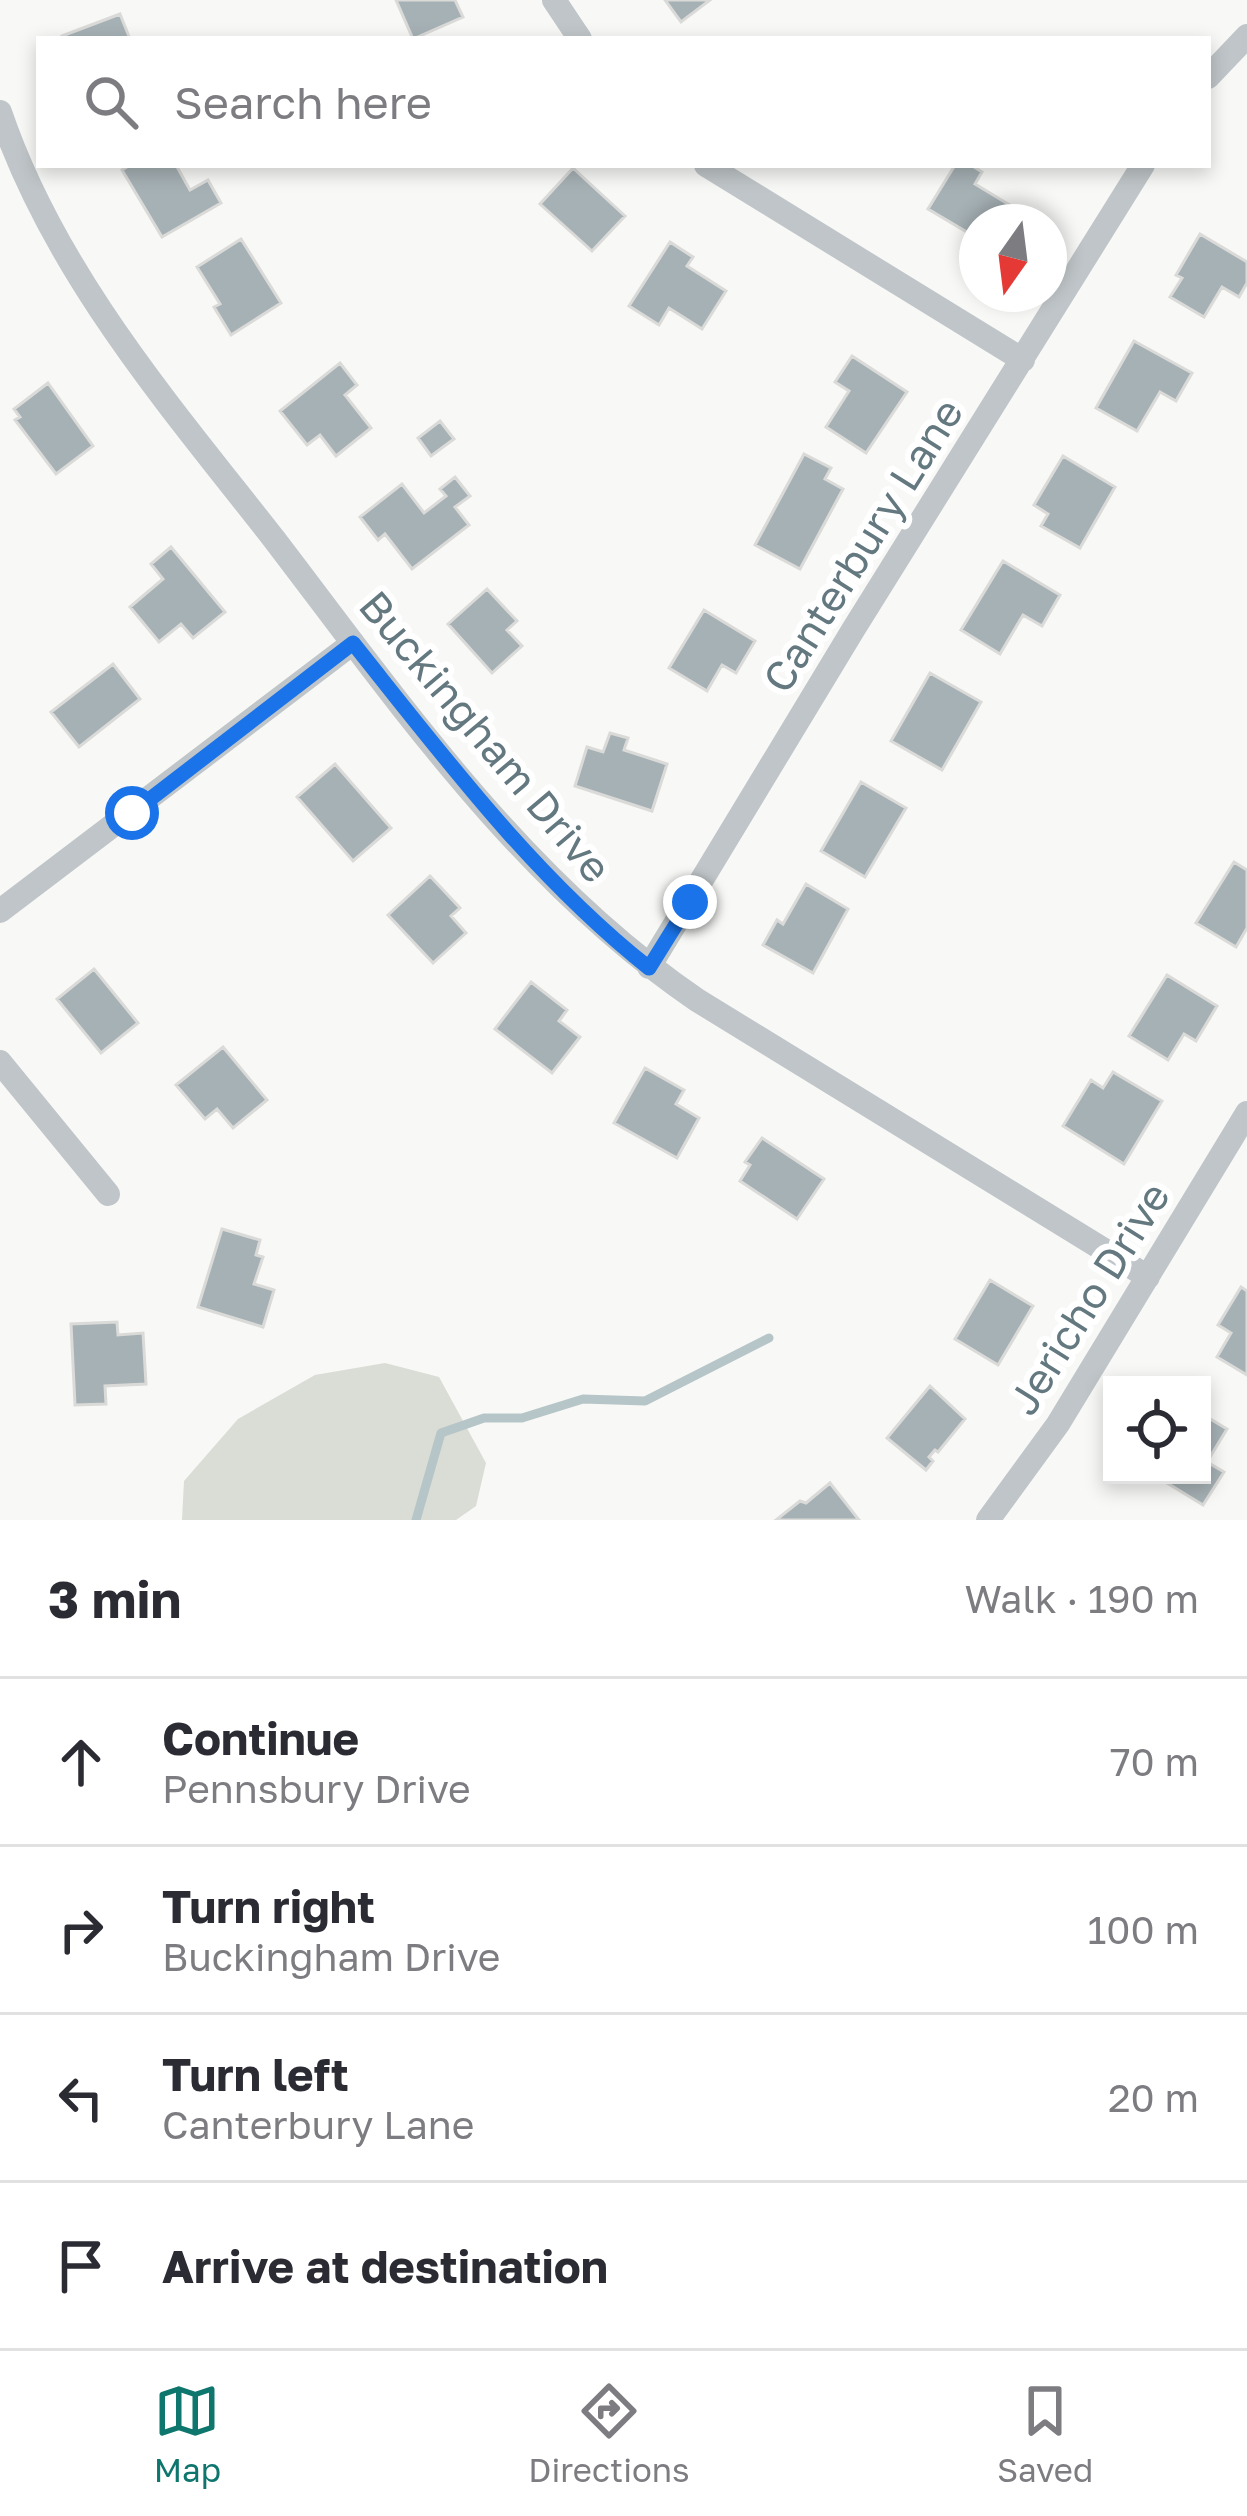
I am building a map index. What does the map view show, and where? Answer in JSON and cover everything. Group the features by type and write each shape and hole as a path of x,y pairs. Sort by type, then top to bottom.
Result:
{"street":[{"path":"554,0 578,36"},
{"path":"1211,74 1247,37"},
{"name":"Buckingham Drive","path":"0,112 33,197 79,278 468,788 593,921 649,968 1148,1276"},
{"path":"711,168 1023,360"},
{"name":"Canterbury Lane","path":"649,968 1141,168"},
{"path":"0,911 353,643"},
{"path":"0,1062 108,1194"},
{"name":"Jericho Drive","path":"988,1520 1058,1424 1247,1113"}],"shaded area":[{"path":"385,1363 439,1377 486,1463 476,1506 456,1520 182,1520 184,1481 238,1419 315,1375"}],"building":[{"path":"396,0 455,0 463,17 412,36"},
{"path":"665,0 710,0 681,22"},
{"path":"120,14 129,36 62,36"},
{"path":"178,168 190,190 208,180 221,203 162,237 122,170"},
{"path":"573,168 625,216 592,251 540,204"},
{"path":"953,168 976,168 982,172 975,184 1008,204 959,204 959,227 928,209"},
{"path":"1200,234 1247,262 1247,283 1239,297 1222,287 1204,317 1170,297 1182,278 1176,275"},
{"path":"241,239 281,303 231,335 214,307 220,304 197,267"},
{"path":"670,242 693,257 687,266 726,291 702,329 669,308 659,325 629,306"},
{"path":"1134,341 1192,373 1176,401 1160,392 1137,431 1096,408"},
{"path":"852,356 907,392 866,453 826,427 849,391 835,382"},
{"path":"340,363 357,385 345,395 371,428 336,456 320,435 307,445 280,411"},
{"path":"48,383 93,446 56,474 15,420 20,417 14,409"},
{"path":"440,421 454,439 431,456 418,438"},
{"path":"804,454 831,468 825,479 843,489 800,569 755,545"},
{"path":"1063,456 1115,487 1080,548 1041,526 1048,514 1034,505"},
{"path":"455,477 470,496 455,507 469,525 412,569 385,534 378,540 360,517 402,484 424,513 446,496 440,489"},
{"path":"171,547 225,612 193,638 181,624 159,642 130,607 163,579 151,564"},
{"path":"1003,561 1060,595 1042,626 1023,615 1000,654 961,630"},
{"path":"487,589 517,621 507,630 522,646 492,673 448,624"},
{"path":"704,610 755,641 736,673 722,665 707,691 669,668"},
{"path":"113,664 140,699 79,747 51,712"},
{"path":"930,673 981,702 942,770 891,741"},
{"path":"610,733 628,738 624,750 667,764 652,811 575,786 587,747 603,752"},
{"path":"335,764 391,828 353,861 297,797"},
{"path":"861,782 906,808 865,877 821,851"},
{"path":"1234,862 1247,870 1247,928 1236,947 1196,923"},
{"path":"430,876 460,908 451,916 466,933 433,963 388,915"},
{"path":"806,884 848,909 813,973 763,945 777,920 783,924"},
{"path":"94,969 138,1023 101,1053 57,999"},
{"path":"1167,975 1217,1006 1196,1041 1184,1034 1168,1060 1129,1036"},
{"path":"531,982 567,1010 559,1021 580,1037 552,1073 495,1029"},
{"path":"223,1047 267,1100 233,1128 217,1109 205,1119 176,1085"},
{"path":"645,1068 684,1090 676,1104 699,1118 677,1158 614,1123"},
{"path":"1113,1072 1162,1101 1124,1164 1063,1126 1091,1080 1103,1088"},
{"path":"762,1138 824,1179 797,1219 740,1181 750,1165 745,1162"},
{"path":"222,1229 260,1240 256,1255 263,1257 254,1284 274,1290 263,1327 198,1307"},
{"path":"990,1280 1033,1306 998,1365 955,1339"},
{"path":"1241,1287 1247,1291 1247,1375 1217,1357 1231,1333 1218,1325"},
{"path":"117,1322 118,1335 143,1333 146,1384 105,1386 106,1404 75,1405 71,1324"},
{"path":"930,1386 965,1419 929,1457 933,1461 926,1470 887,1438"},
{"path":"1211,1419 1227,1429 1211,1455"},
{"path":"1211,1464 1224,1472 1203,1505 1169,1484 1211,1484"},
{"path":"830,1483 859,1520 776,1520 800,1501 806,1503"}],"waterway":[{"path":"416,1520 441,1433 484,1418 522,1418 583,1399 645,1401 769,1338"}],"route":[{"path":"132,813 353,643 468,788 593,921 649,968 690,902"}]}
